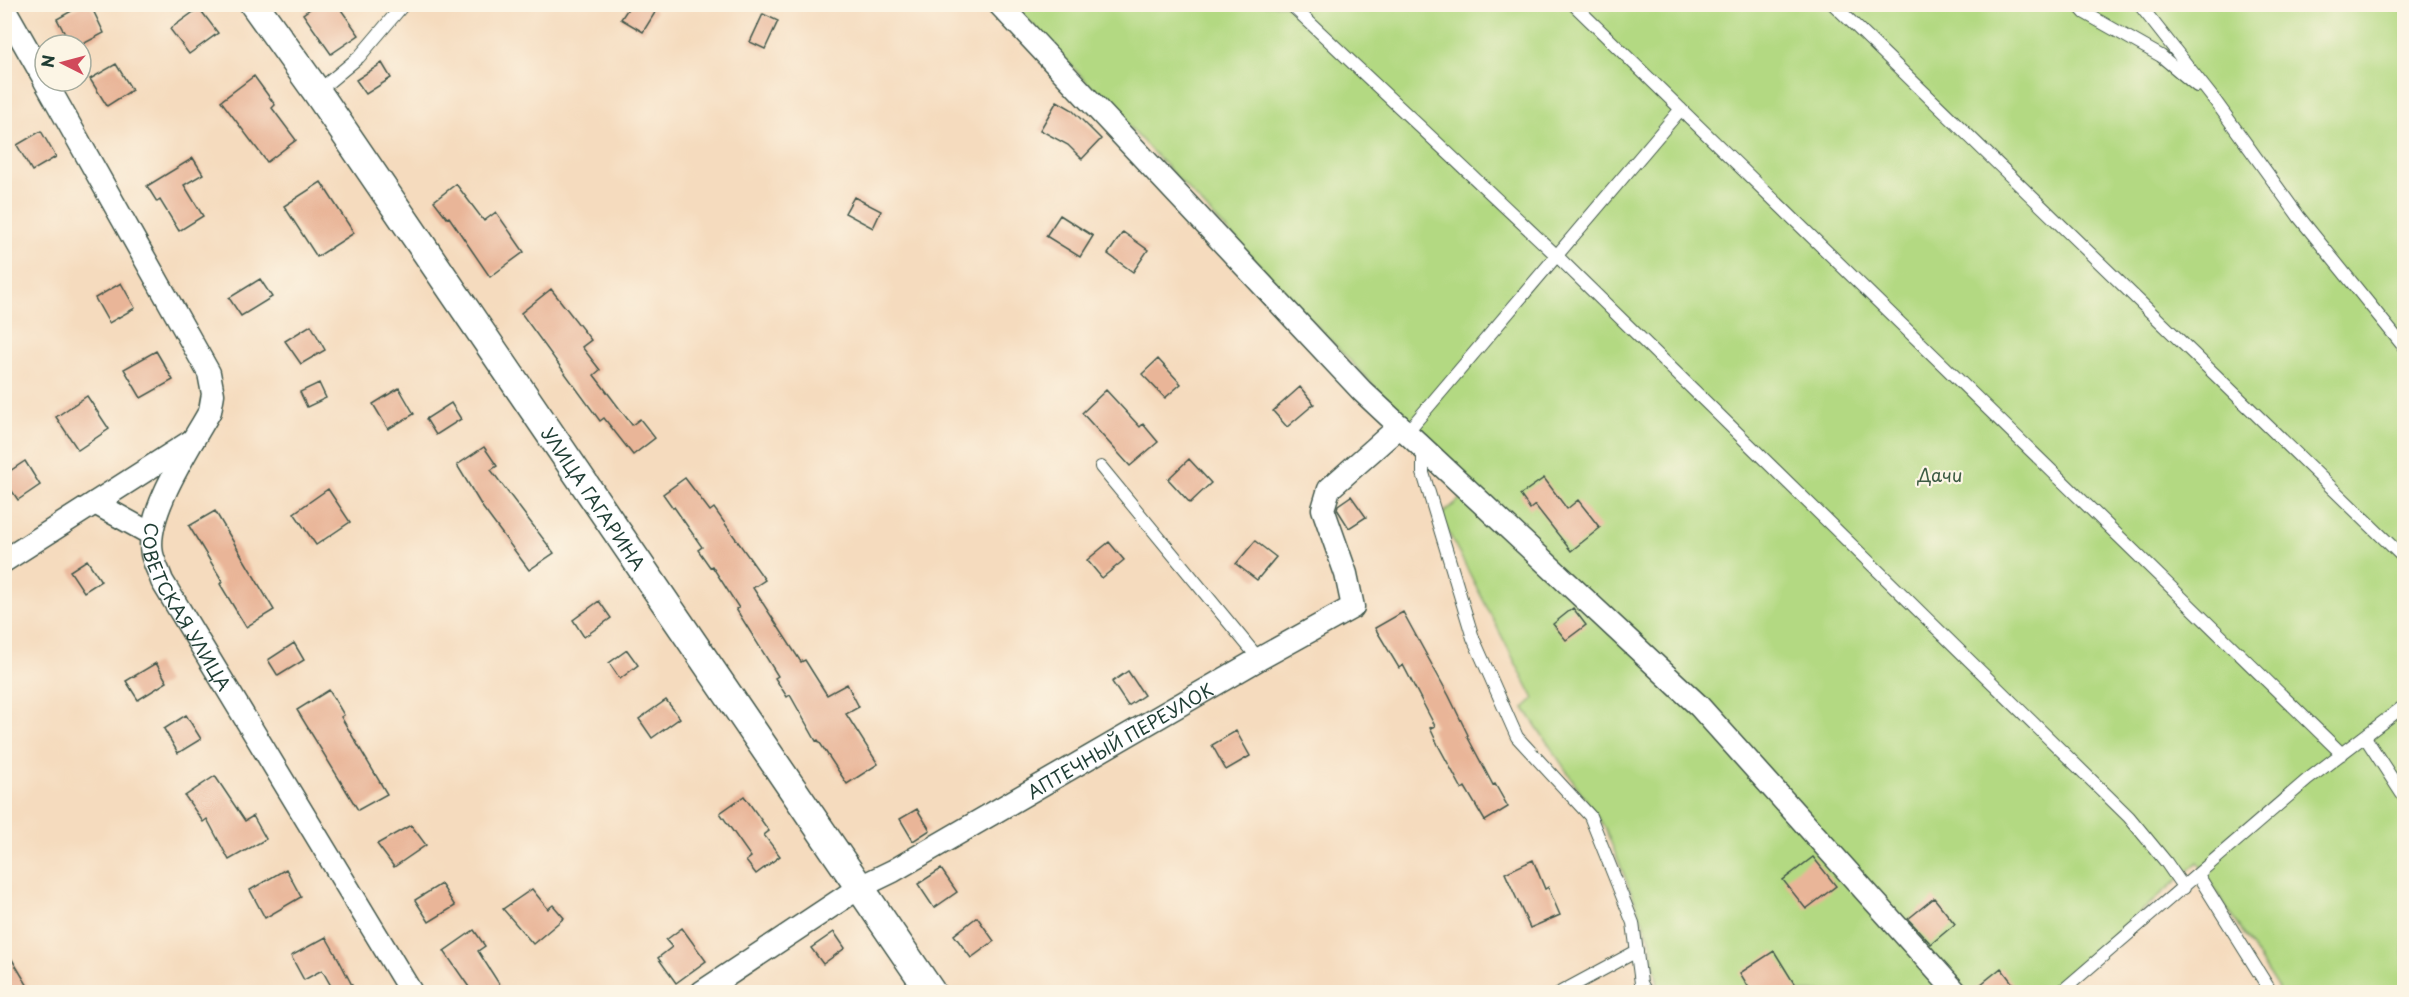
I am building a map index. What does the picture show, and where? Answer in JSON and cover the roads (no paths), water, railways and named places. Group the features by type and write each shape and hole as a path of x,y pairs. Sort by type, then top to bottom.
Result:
{"street":[{"name":"УЛИЦА ГАГАРИНА","path":"254,4 931,993"},
{"path":"999,4 1362,391 1698,705 1956,993"},
{"name":"СОВЕТСКАЯ УЛИЦА","path":"4,8 33,60"},
{"name":"СОВЕТСКАЯ УЛИЦА","path":"52,93 208,374 213,394 210,411 158,508 151,534 152,555 162,580 411,993"},
{"name":"АПТЕЧНЫЙ ПЕРЕУЛОК","path":"702,993 860,888 1353,607 1346,574 1323,509 1329,489 1410,435"},
{"path":"4,561 194,440"},
{"path":"95,503 151,534"}],"lane":[{"path":"316,92 359,57 404,4"},
{"path":"1290,4 1557,256 2128,817 2166,862 2184,888"},
{"path":"1573,4 2342,754"},
{"path":"1833,4 2404,558"},
{"path":"2077,4 2085,13 2161,56 2216,102"},
{"path":"2139,4 2216,102 2299,217 2404,347"},
{"path":"1646,993 1641,983 1633,923 1590,816 1517,737 1473,638 1410,435 1681,109"},
{"path":"1101,467 1259,659"},
{"path":"2061,993 2307,780 2404,706"},
{"path":"2365,737 2404,797"},
{"path":"2198,875 2271,993"},
{"path":"1562,993 1637,951"}],"park label":[{"name":"Дачи","path":"1940,474"}]}
